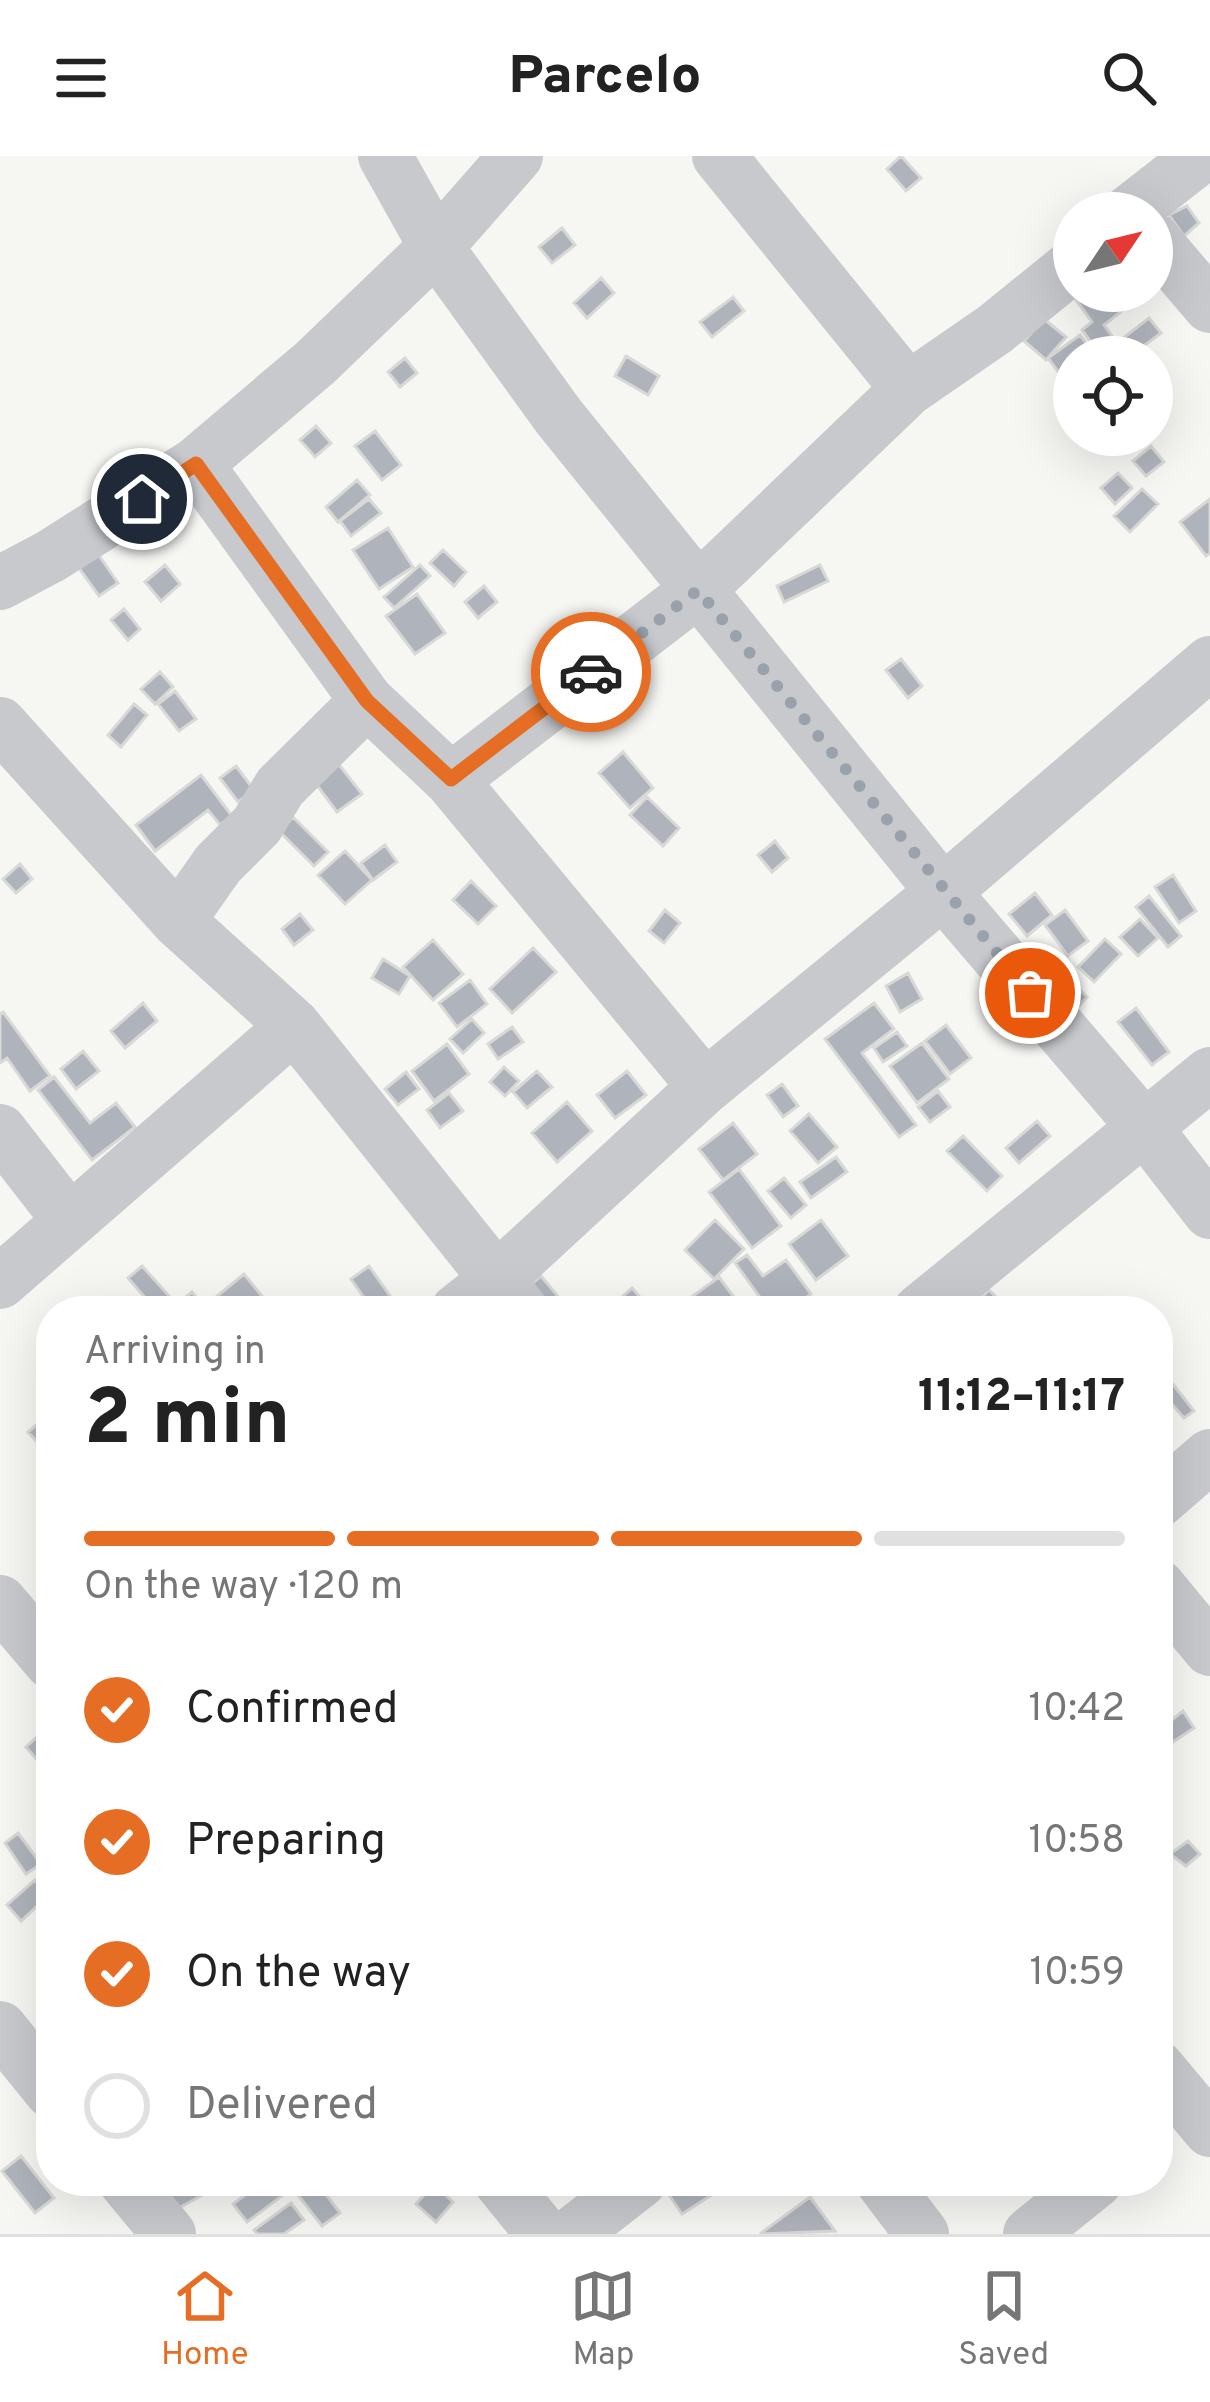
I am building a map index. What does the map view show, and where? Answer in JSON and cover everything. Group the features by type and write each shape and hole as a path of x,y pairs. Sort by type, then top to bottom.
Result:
{"street":[{"path":"385,156 436,247 545,400 943,892 1145,1128 1210,1212"},
{"path":"0,583 196,464 314,363 436,247 516,156"},
{"path":"719,156 908,389"},
{"path":"1155,192 1201,156"},
{"path":"1173,263 1210,306"},
{"path":"451,779 698,590 908,389 1053,282"},
{"path":"196,464 367,701 451,779 705,1087"},
{"path":"497,1296 705,1087 1204,681"},
{"path":"178,921 218,864 257,825 280,787 367,701"},
{"path":"0,724 178,921 294,1026 488,1296"},
{"path":"0,1282 294,1026"},
{"path":"938,1296 1210,1074"},
{"path":"0,1131 70,1221"},
{"path":"1173,1488 1210,1456"},
{"path":"0,1601 34,1651"},
{"path":"1173,1604 1210,1649"},
{"path":"137,2196 169,2234"},
{"path":"512,2196 543,2234"},
{"path":"572,2234 621,2196"},
{"path":"893,2196 922,2234"},
{"path":"1030,2234 1077,2196"}],"building":[{"path":"901,156 921,178 906,191 887,169"},
{"path":"1187,206 1199,223 1184,236 1173,213"},
{"path":"562,228 575,245 552,263 539,247"},
{"path":"601,278 614,293 587,318 574,303"},
{"path":"733,297 744,311 712,337 700,322"},
{"path":"1085,312 1120,312 1104,325 1112,336 1086,336 1082,330 1092,322"},
{"path":"1149,318 1161,333 1157,336 1126,336"},
{"path":"1044,319 1065,336 1053,336 1053,352 1046,360 1024,341"},
{"path":"626,356 659,376 648,395 615,376"},
{"path":"405,358 417,373 400,387 388,372"},
{"path":"316,426 331,443 315,457 300,440"},
{"path":"375,431 401,465 382,480 355,446"},
{"path":"1139,456 1159,456 1164,462 1146,476 1133,461"},
{"path":"1118,473 1132,488 1115,504 1101,488"},
{"path":"357,480 370,495 338,522 326,507"},
{"path":"1142,489 1158,504 1130,532 1114,516"},
{"path":"369,499 381,513 351,536 340,521"},
{"path":"1210,499 1210,553 1206,556 1180,522"},
{"path":"388,528 413,567 379,589 353,550"},
{"path":"443,550 466,572 454,586 430,563"},
{"path":"96,551 118,583 99,596 76,564"},
{"path":"165,565 180,584 161,601 145,582"},
{"path":"420,565 430,576 394,608 384,597"},
{"path":"820,565 828,581 784,602 777,586"},
{"path":"484,586 497,602 478,618 465,602"},
{"path":"417,594 445,633 415,654 386,616"},
{"path":"124,609 140,629 128,640 111,620"},
{"path":"901,659 922,686 908,698 886,670"},
{"path":"160,672 173,687 155,704 141,689"},
{"path":"175,691 196,719 179,731 158,704"},
{"path":"134,704 147,715 121,747 108,735"},
{"path":"623,752 653,788 630,808 599,773"},
{"path":"337,762 362,794 337,812 313,780"},
{"path":"236,766 254,790 238,802 220,778"},
{"path":"201,775 232,816 220,825 208,810 155,851 136,825"},
{"path":"647,797 679,828 663,846 630,815"},
{"path":"293,817 328,852 314,866 278,830"},
{"path":"775,841 788,858 772,872 758,855"},
{"path":"385,845 397,862 373,880 361,863"},
{"path":"345,851 372,880 345,904 318,875"},
{"path":"20,864 32,879 16,893 3,879"},
{"path":"1173,875 1196,911 1179,923 1155,887"},
{"path":"471,881 496,906 478,924 453,900"},
{"path":"1035,893 1052,915 1027,936 1009,914"},
{"path":"1149,896 1181,936 1168,947 1136,907"},
{"path":"665,910 680,923 664,943 649,931"},
{"path":"1065,910 1088,941 1068,956 1045,925"},
{"path":"300,914 313,930 294,945 282,929"},
{"path":"1140,919 1158,938 1138,956 1120,937"},
{"path":"1105,939 1121,954 1094,982 1078,967"},
{"path":"433,940 463,974 433,1000 403,967"},
{"path":"533,948 556,972 512,1013 490,989"},
{"path":"383,959 410,976 399,994 372,978"},
{"path":"908,973 922,999 900,1012 886,986"},
{"path":"1063,974 1087,997 1072,1013 1047,990"},
{"path":"470,980 487,1004 457,1027 439,1003"},
{"path":"143,1003 157,1021 125,1048 111,1031"},
{"path":"874,1003 894,1029 862,1053 916,1125 899,1137 825,1039"},
{"path":"1136,1008 1169,1052 1152,1065 1118,1022"},
{"path":"3,1012 50,1076 30,1091 7,1058 0,1063"},
{"path":"472,1019 484,1033 463,1053 450,1039"},
{"path":"946,1025 971,1058 950,1074 925,1041"},
{"path":"512,1027 523,1042 498,1059 488,1044"},
{"path":"897,1032 907,1046 883,1062 874,1048"},
{"path":"922,1043 949,1079 917,1103 890,1066"},
{"path":"447,1044 469,1074 434,1101 412,1071"},
{"path":"83,1051 99,1071 76,1089 61,1069"},
{"path":"504,1067 519,1081 505,1096 490,1082"},
{"path":"537,1071 552,1087 527,1108 513,1092"},
{"path":"627,1071 646,1095 615,1118 597,1095"},
{"path":"406,1072 419,1089 398,1105 385,1089"},
{"path":"54,1077 90,1123 116,1103 135,1127 92,1160 38,1090"},
{"path":"782,1084 798,1106 783,1117 767,1095"},
{"path":"938,1091 950,1107 930,1122 918,1107"},
{"path":"449,1093 463,1111 440,1128 427,1110"},
{"path":"567,1102 592,1131 557,1162 532,1133"},
{"path":"809,1114 837,1147 818,1163 790,1131"},
{"path":"1037,1121 1050,1136 1019,1163 1006,1148"},
{"path":"733,1123 757,1154 723,1180 699,1149"},
{"path":"963,1136 1002,1176 987,1191 947,1151"},
{"path":"836,1157 847,1172 811,1198 800,1182"},
{"path":"739,1169 781,1226 752,1248 709,1192"},
{"path":"784,1178 806,1205 791,1218 768,1191"},
{"path":"715,1220 744,1249 714,1279 685,1250"},
{"path":"821,1220 848,1256 816,1280 789,1244"},
{"path":"747,1255 763,1276 786,1260 811,1294 759,1296 735,1263"},
{"path":"142,1266 169,1296 144,1296 128,1278"},
{"path":"369,1266 390,1296 363,1296 351,1279"},
{"path":"244,1274 262,1296 217,1296"},
{"path":"541,1276 558,1296 527,1296 523,1291"},
{"path":"719,1277 733,1296 693,1296"},
{"path":"1173,1384 1194,1411 1184,1418 1173,1405"},
{"path":"1183,1711 1194,1728 1173,1742 1173,1719"},
{"path":"36,1738 36,1758 26,1747"},
{"path":"18,1833 36,1857 36,1867 26,1874 5,1843"},
{"path":"1188,1841 1200,1854 1186,1866 1173,1852"},
{"path":"35,1880 36,1907 21,1921 7,1905"},
{"path":"21,2156 36,2175 36,2196 54,2198 35,2213 2,2171"},
{"path":"148,2196 201,2196 155,2221 143,2199"},
{"path":"244,2196 282,2196 247,2222 233,2204"},
{"path":"299,2196 327,2196 340,2213 322,2226"},
{"path":"423,2196 447,2196 453,2202 436,2222 416,2204"},
{"path":"670,2196 710,2196 682,2214"},
{"path":"810,2197 835,2231 761,2234 761,2233"},
{"path":"291,2203 304,2220 284,2234 257,2234 254,2230"}],"way so far":[{"path":"591,672 698,590 1030,993"}],"route":[{"path":"142,499 196,464 367,701 451,779 591,672"}]}
